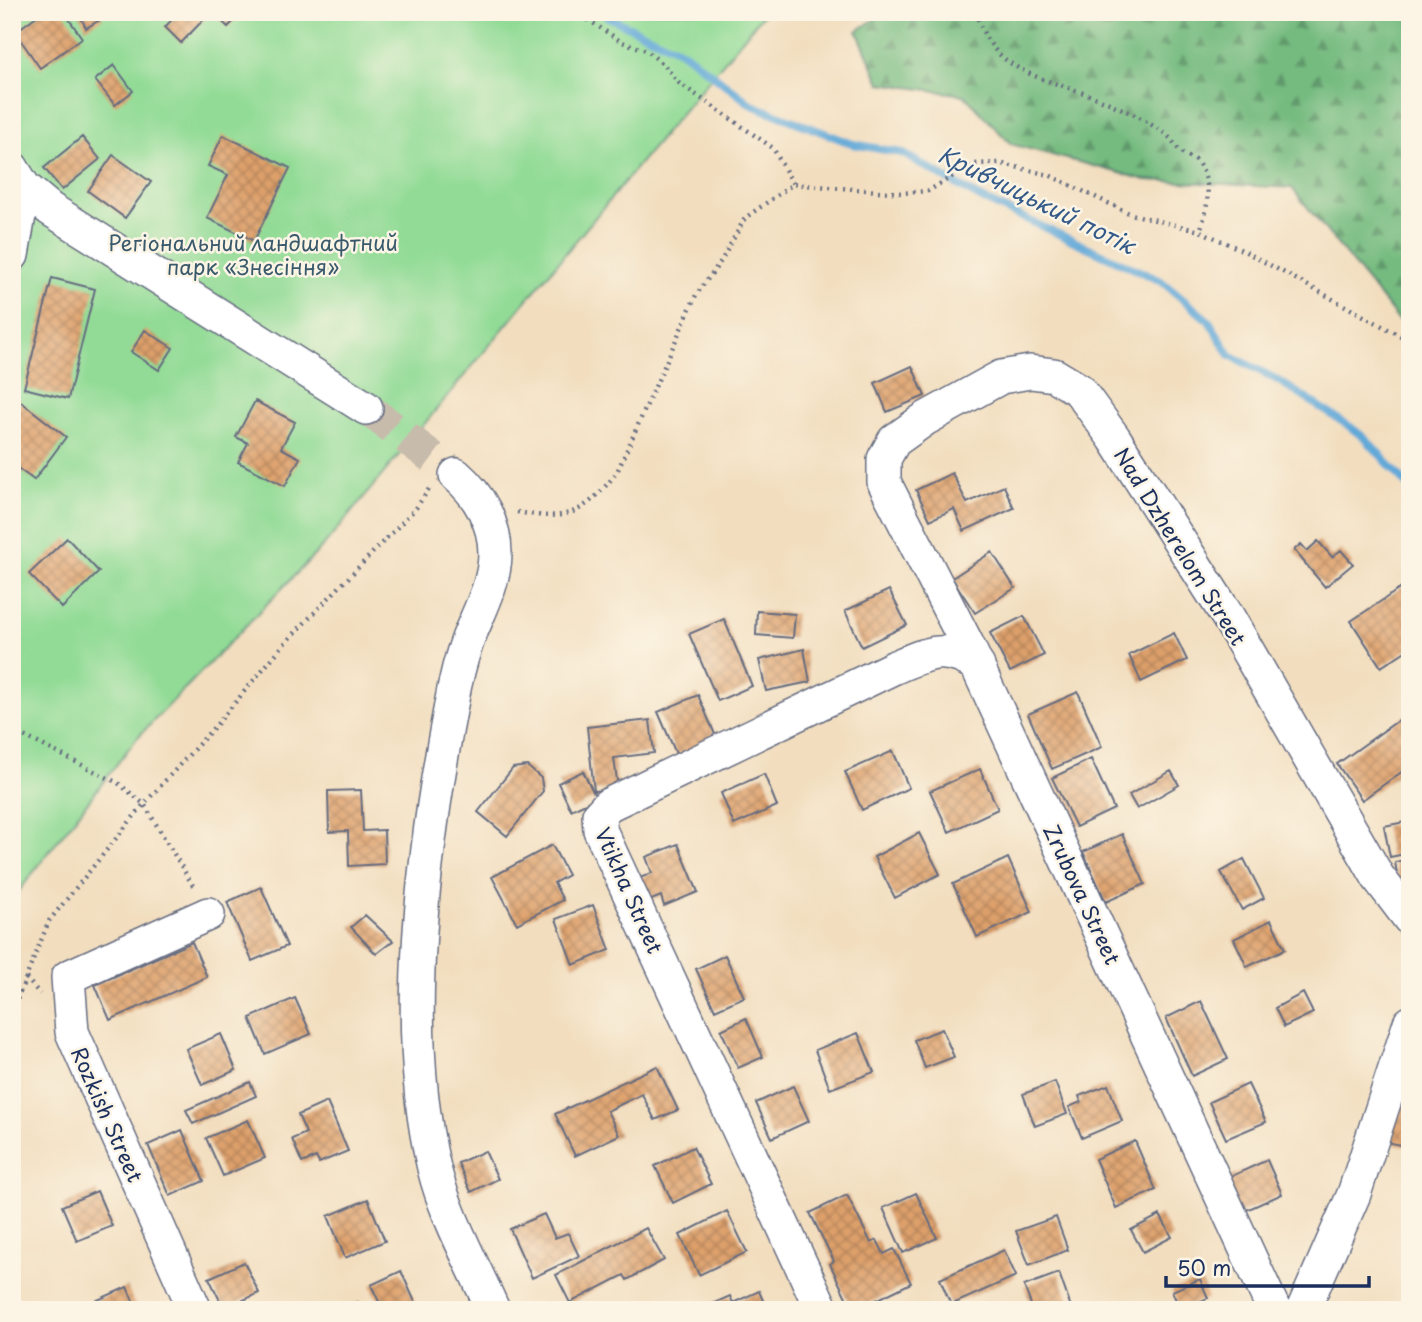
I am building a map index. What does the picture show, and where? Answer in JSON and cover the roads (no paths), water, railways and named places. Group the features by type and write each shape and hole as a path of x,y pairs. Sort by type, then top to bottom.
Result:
{"street":[{"path":"12,256 18,177"},
{"path":"18,177 50,209 366,408"},
{"name":"Nad Dzherelom Street","path":"884,482 884,459 894,441 925,419 1001,377 1030,372 1054,375 1079,390 1114,438 1228,617 1378,877 1410,919"},
{"path":"447,476 466,484 484,508 493,533 495,554 491,582 457,673 446,728 432,823 421,929 418,1013 426,1131 435,1172 451,1216 494,1310"},
{"name":"Zrubova Street","path":"884,482 978,667 1274,1310"},
{"name":"Vtikha Street","path":"822,1310 600,831 599,815 608,805 644,787 927,654 956,653 978,667"},
{"name":"Rozkish Street","path":"195,1310 72,1032 68,977 208,914"},
{"path":"1303,1310 1354,1194 1410,1023"}],"waterway":[{"name":"Кривчицький потік","path":"603,12 608,17 683,52 752,105 853,144 902,153 982,199 1161,281 1209,321 1230,355 1279,381 1349,426 1367,440 1410,488"}],"tunnel":[{"path":"366,408 456,475"}],"park label":[{"name":"Регіональний ландшафтний парк «Знесіння»","path":"253,254"}]}
